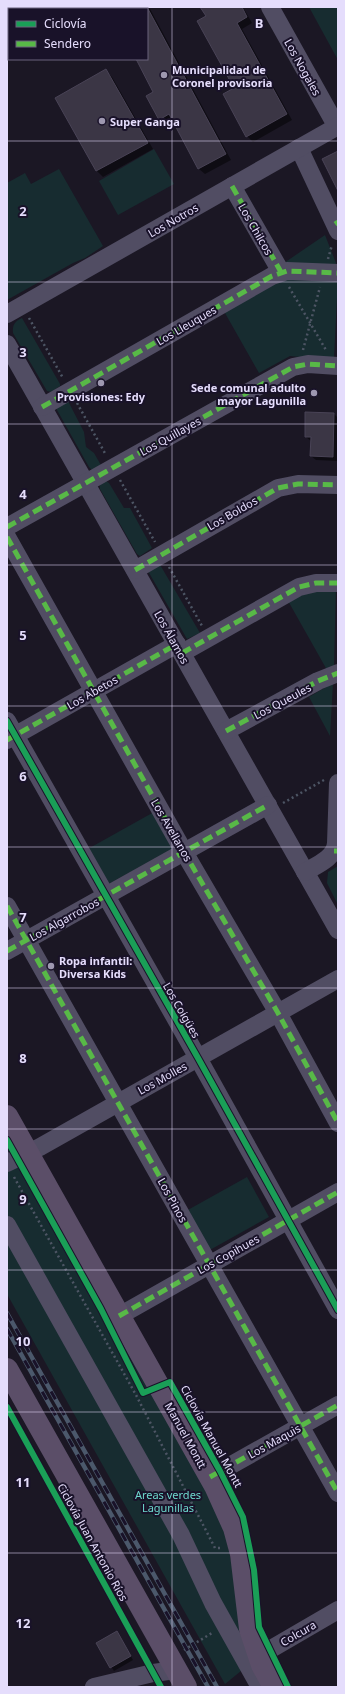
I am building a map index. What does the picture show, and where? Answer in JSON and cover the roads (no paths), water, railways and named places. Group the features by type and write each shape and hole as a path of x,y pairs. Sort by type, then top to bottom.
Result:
{"main road":[{"name":"Manuel Montt","path":"7,1116 16,1159 119,1316 210,1477 229,1514 238,1542 243,1567 248,1614 259,1656 274,1687"},
{"path":"7,1369 177,1672"}],"street":[{"name":"Los Nogales","path":"270,7 338,126"},
{"name":"Los Notros","path":"7,314 338,126"},
{"path":"299,148 337,226"},
{"name":"Los Chilcos","path":"232,186 281,272"},
{"name":"Los Lleuques","path":"42,407 265,279 281,272 331,273"},
{"name":"Los Álamos","path":"7,344 338,930"},
{"name":"Los Quillayes","path":"7,527 298,366 337,366"},
{"name":"Los Boldos","path":"134,570 278,488 298,484 338,485"},
{"name":"Los Avellanos","path":"7,538 184,852 278,1013 338,1123"},
{"name":"Los Abetos","path":"10,732 179,649 299,587 316,583 338,583"},
{"name":"Los Queules","path":"226,731 318,682 338,673"},
{"name":"Los Coigües","path":"10,732 198,1058 338,1310"},
{"path":"306,872 336,851 331,781"},
{"name":"Los Algarrobos","path":"7,951 184,852 269,808"},
{"name":"Los Pinos","path":"7,906 338,1493"},
{"name":"Los Molles","path":"16,1159 338,979"},
{"name":"Los Copihues","path":"119,1316 338,1192"},
{"path":"7,1225 181,1535 213,1603 260,1687"},
{"path":"7,1241 178,1546 205,1604 251,1687"},
{"name":"Los Maquis","path":"210,1477 338,1405"},
{"name":"Colcura","path":"259,1656 338,1610"},
{"path":"94,1687 153,1673 177,1672"}],"railway":[{"path":"7,1313 217,1687"},
{"path":"7,1329 208,1687"}],"place":[{"name":"Municipalidad de Coronel provisoria","path":"164,75"},
{"name":"Super Ganga","path":"102,121"},
{"name":"Provisiones: Edy","path":"101,383"},
{"name":"Sede comunal adulto mayor Lagunilla","path":"314,393"},
{"name":"Ropa infantil: Diversa Kids","path":"51,966"}],"park label":[{"name":"Areas verdes Lagunillas","path":"168,1500"}]}
